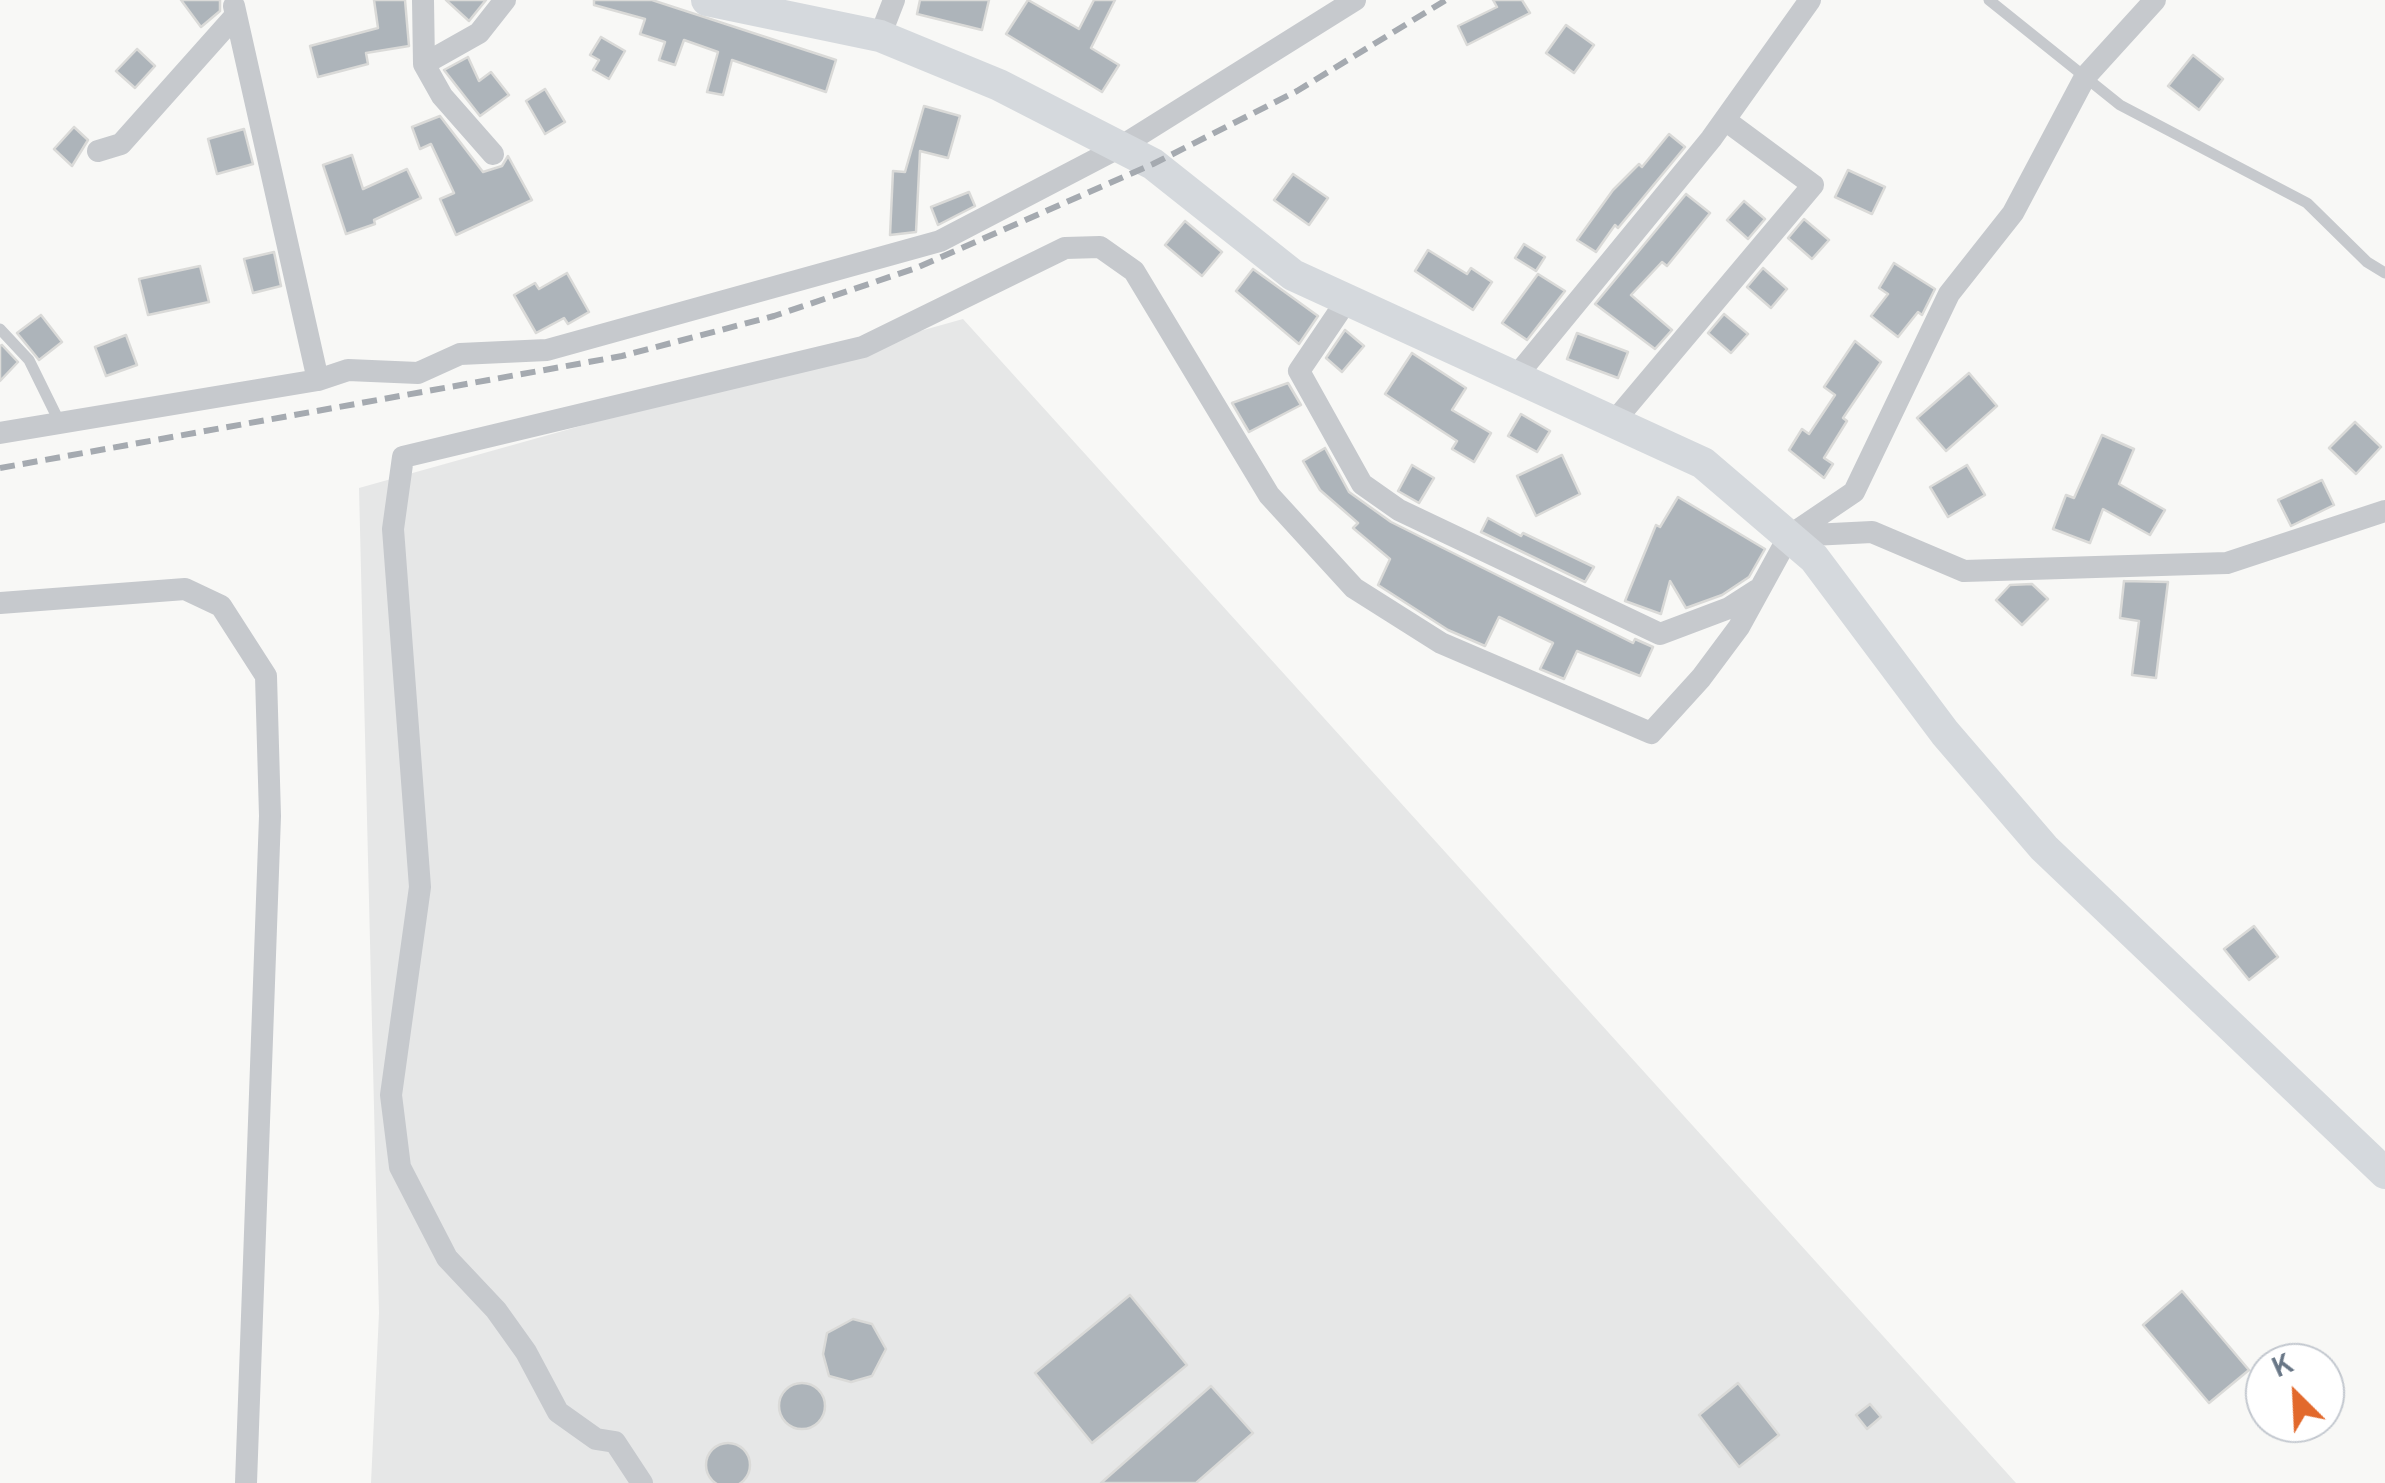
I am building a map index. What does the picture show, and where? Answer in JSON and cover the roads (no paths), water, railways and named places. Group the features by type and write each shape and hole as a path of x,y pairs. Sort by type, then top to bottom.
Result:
{"street":[{"path":"423,0 424,64 442,96 493,154"},
{"path":"424,64 479,33 505,0"},
{"path":"707,0 880,36 998,85 1154,164 1293,275 1703,464 1814,558 1945,733 2044,848 2385,1173"},
{"path":"880,36 894,0"},
{"path":"0,433 318,380 348,370 418,373 460,354 547,350 940,241 1120,147 1355,0"},
{"path":"1514,379 1724,120 1810,0"},
{"path":"642,1483 616,1442 596,1439 558,1412 526,1352 496,1310 447,1258 400,1167 391,1095 420,888 393,529 403,457 863,347 1066,248 1100,246 1134,271 1269,496 1354,588 1442,643 1651,733 1701,678 1789,536 1854,492 1949,294 2013,213 2085,77 2155,0"},
{"path":"234,7 318,380"},
{"path":"98,152 120,144 234,7"},
{"path":"1612,424 1812,185 1724,120"},
{"path":"1347,300 1299,371 1362,484 1399,510 1660,634 1729,608 1760,588"},
{"path":"1789,536 1872,532 1964,571 2227,563 2385,511"},
{"path":"0,604 186,589 221,606 266,676 270,816 246,1483"}],"lane":[{"path":"1989,0 2120,105 2307,202 2385,273"},
{"path":"0,329 28,360 60,423"}],"railway":[{"path":"0,468 622,356 774,316 916,268 1153,164 1297,91 1446,0"}]}
